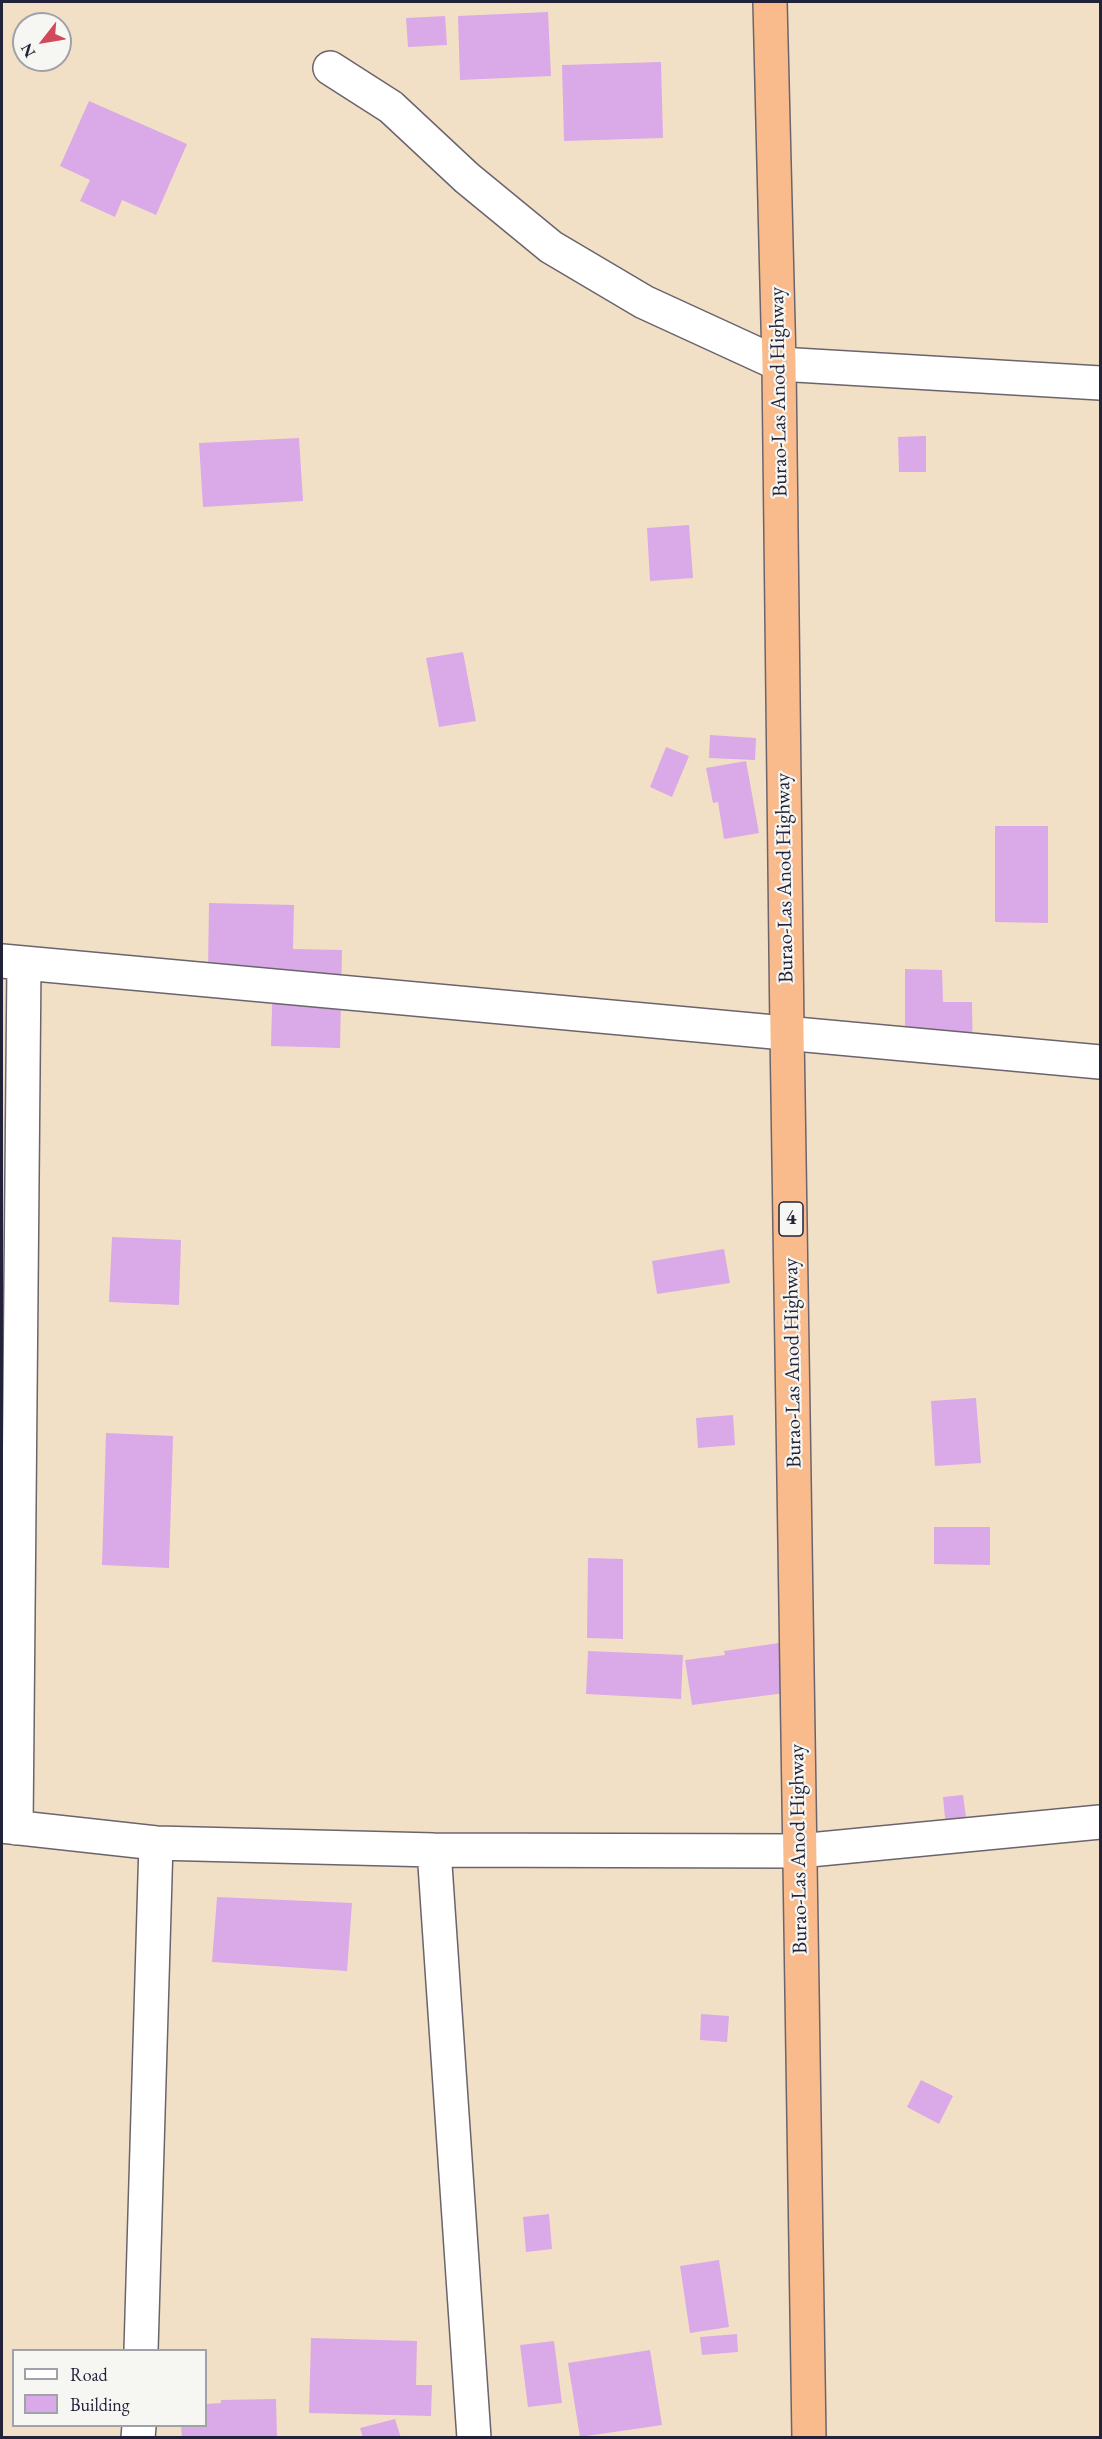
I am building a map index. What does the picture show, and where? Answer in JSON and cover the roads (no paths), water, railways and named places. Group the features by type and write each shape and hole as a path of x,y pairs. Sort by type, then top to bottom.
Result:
{"highway":[{"name":"Burao-Las Anod Highway","path":"770,2 779,364 809,2438"}],"street":[{"path":"330,68 391,107 467,178 551,247 644,302 779,364 1101,383"},
{"path":"1101,1062 787,1031 13,962 9,1827 156,1843 434,1850 799,1851 1101,1822"},
{"path":"141,2349 156,1843"},
{"path":"434,1850 474,2438"}]}
